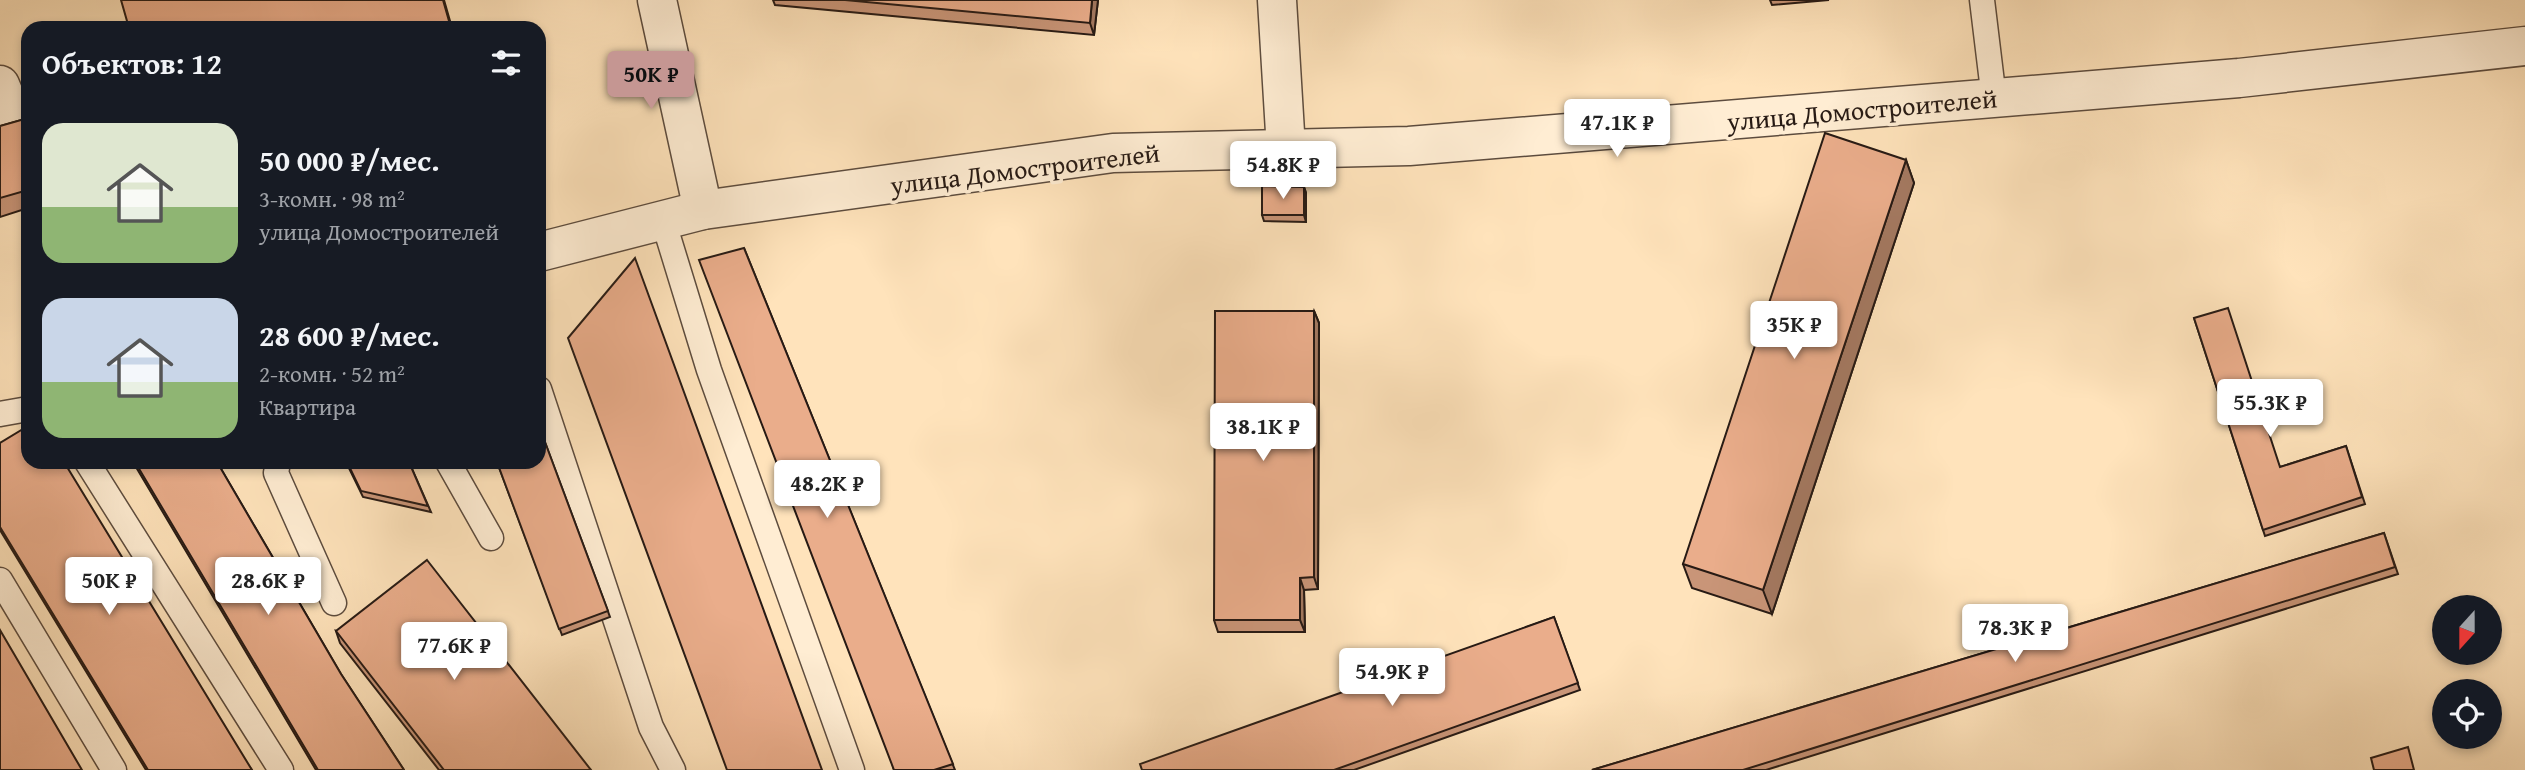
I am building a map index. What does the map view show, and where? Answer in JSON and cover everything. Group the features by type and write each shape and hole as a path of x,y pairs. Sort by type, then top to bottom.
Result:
{"street":[{"path":"657,0 703,210"},
{"path":"1277,0 1286,149"},
{"name":"улица Домостроителей","path":"546,249 703,210 1113,153 1409,146 2239,78 2525,46"},
{"path":"0,85 21,134"}],"lane":[{"path":"1982,0 1994,99"},
{"path":"663,220 709,370 852,770"},
{"path":"0,414 21,410"},
{"path":"546,410 651,727 673,770"},
{"path":"91,469 281,770"},
{"path":"277,469 276,473 334,603"},
{"path":"452,469 491,538"},
{"path":"0,580 114,770"}],"building":[{"path":"121,0 443,0 449,21 127,21"},
{"path":"845,0 1092,0 1090,23"},
{"path":"21,120 21,192 0,198 0,126"},
{"path":"1825,133 1906,160 1763,590 1683,564"},
{"path":"1262,186 1304,187 1304,215 1262,215"},
{"path":"744,248 953,764 934,770 894,770 699,260"},
{"path":"635,258 822,770 727,770 568,338"},
{"path":"2228,308 2280,467 2346,446 2362,497 2263,530 2194,318"},
{"path":"1215,311 1314,311 1314,577 1300,578 1300,620 1214,620"},
{"path":"21,430 21,469 68,469 252,770 148,770 0,527 0,443"},
{"path":"546,445 608,611 559,629 500,469 546,469"},
{"path":"139,469 221,469 341,674 404,770 318,770"},
{"path":"350,469 412,469 428,506 361,491"},
{"path":"2384,533 2395,567 1743,770 1592,770"},
{"path":"427,560 591,770 444,770 336,631"},
{"path":"1554,617 1578,683 1334,770 1142,770 1140,764"},
{"path":"0,630 82,770 0,770"},
{"path":"2408,747 2414,770 2374,770 2371,758"}]}
